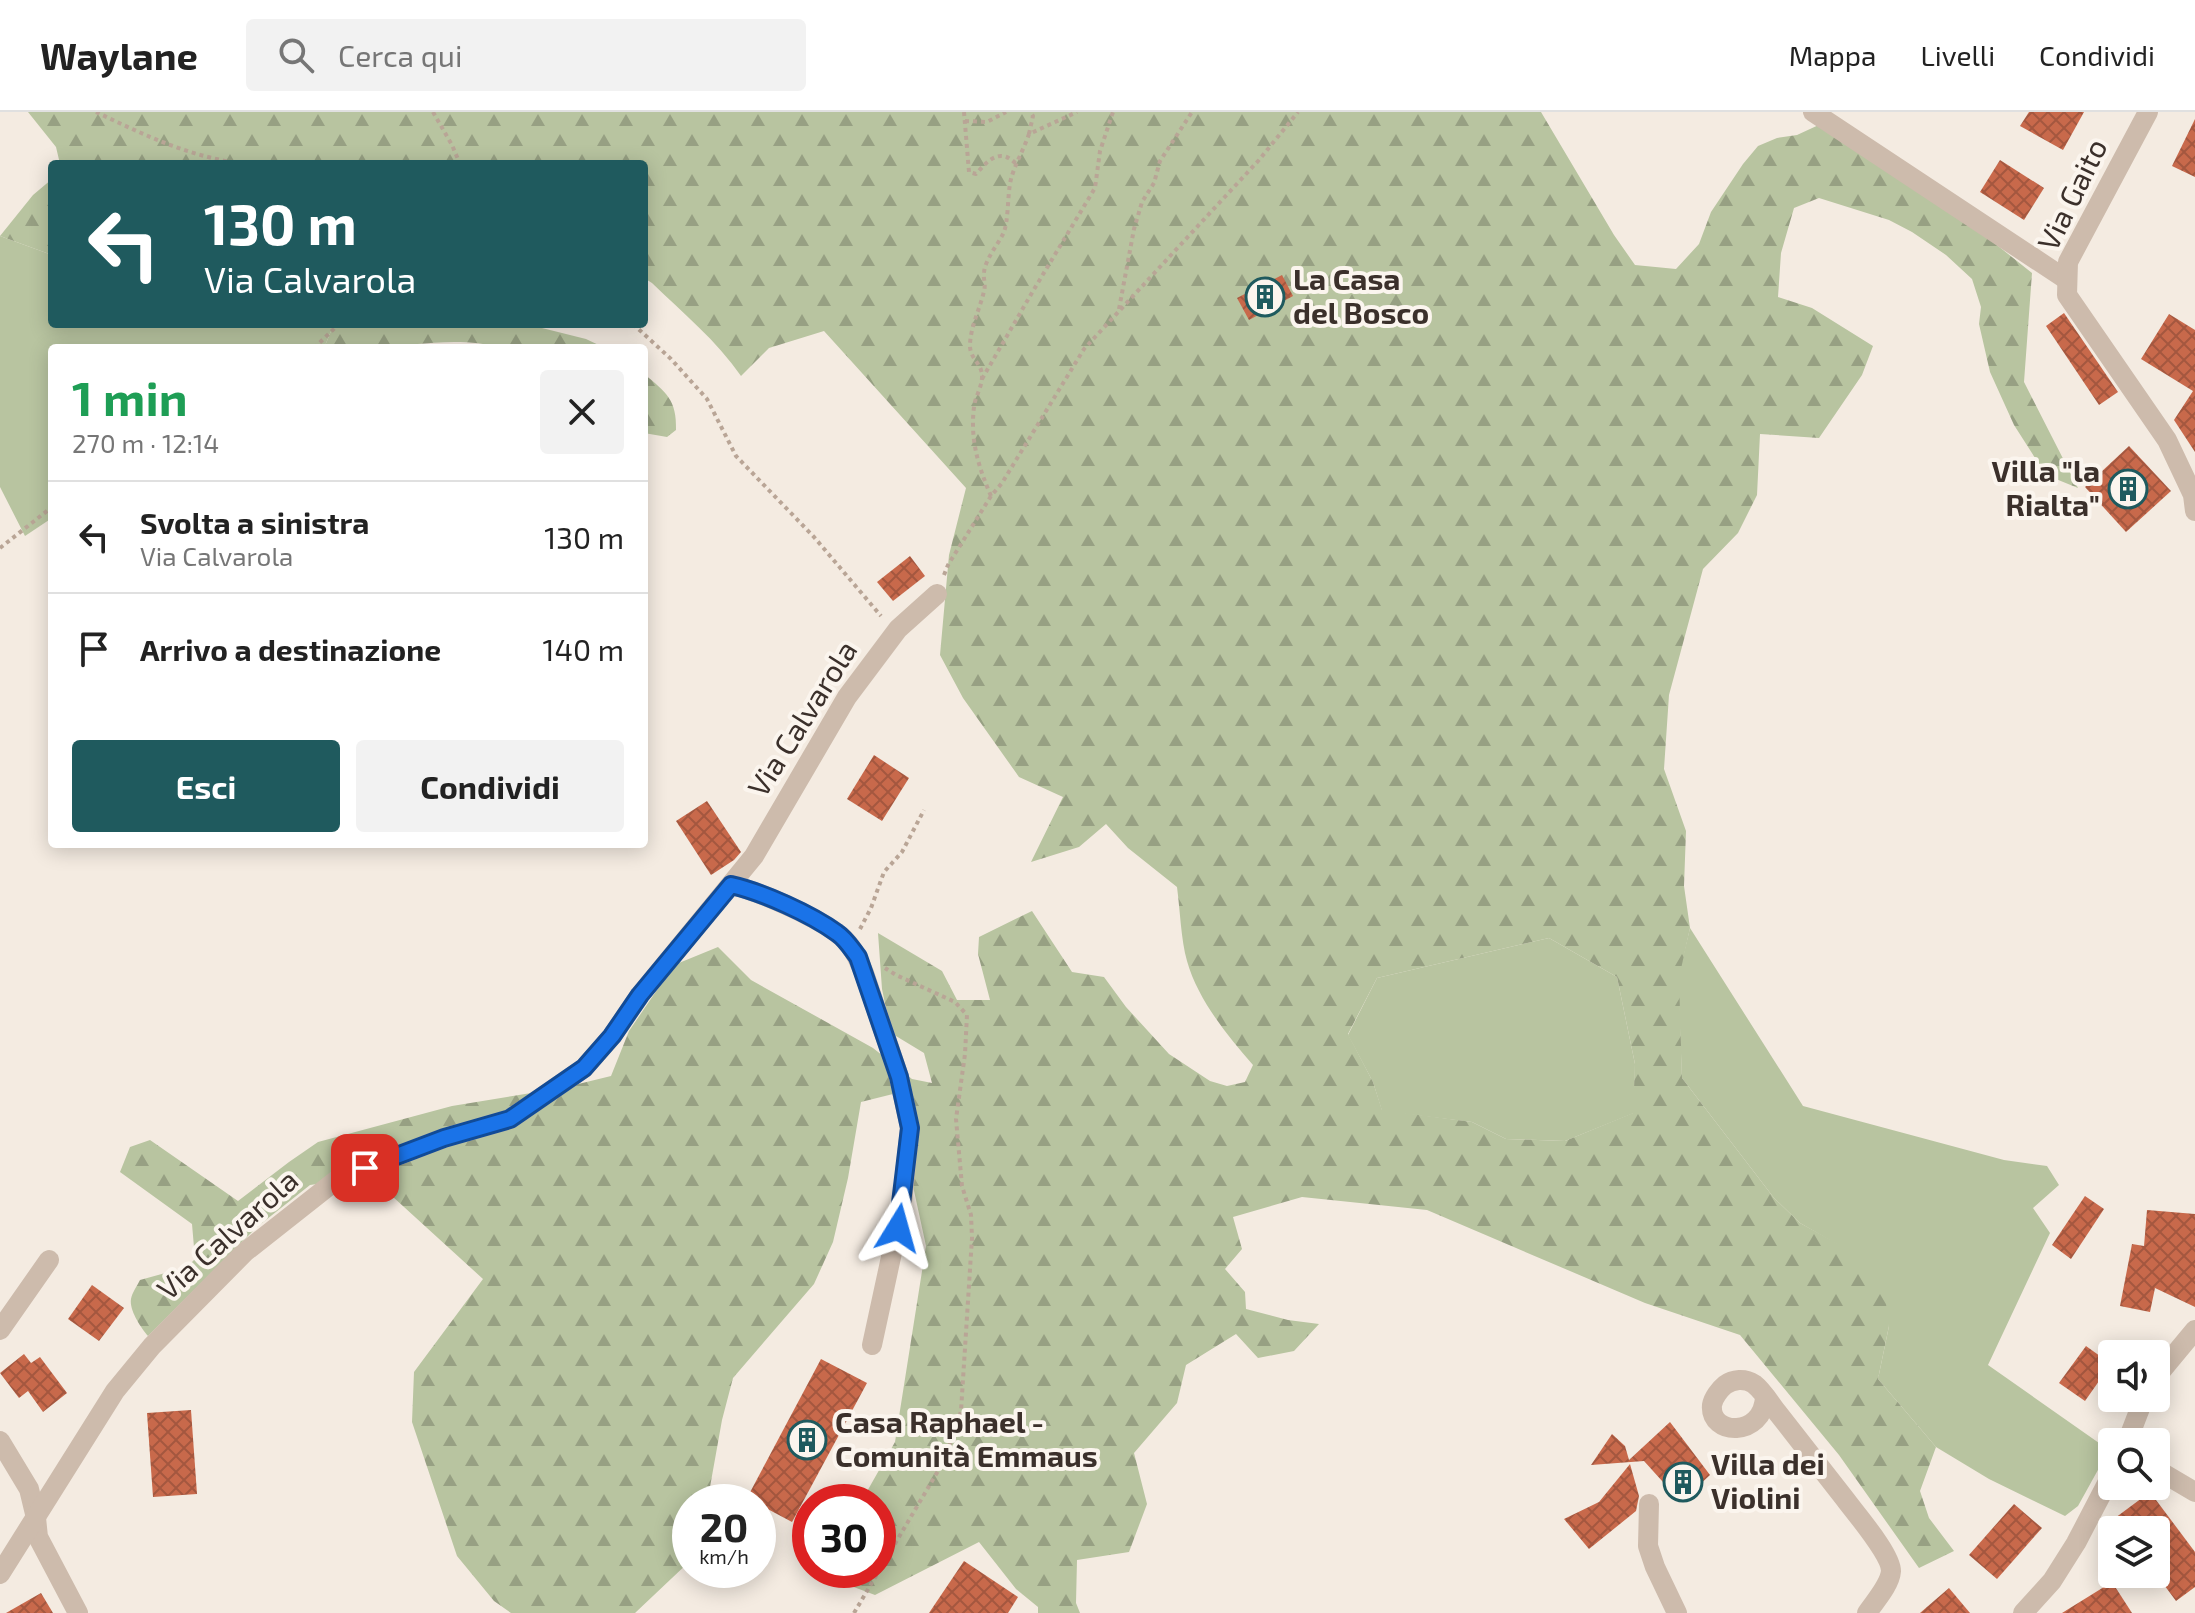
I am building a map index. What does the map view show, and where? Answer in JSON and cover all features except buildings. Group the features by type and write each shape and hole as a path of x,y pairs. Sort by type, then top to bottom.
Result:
{"street":[{"path":"1813,112 2067,280"},
{"name":"Via Gaito","path":"2148,112 2068,262 2067,295 2167,440 2194,499"},
{"name":"Via Calvarola","path":"0,1574 115,1391 152,1346 245,1252 339,1178 444,1138 510,1119 584,1068 754,856 847,697 898,629 937,594"},
{"path":"731,885 780,903 836,932 852,949 899,1077 910,1128 901,1211 872,1345"},
{"path":"0,1330 49,1260"},
{"path":"2170,1360 2195,1330"},
{"path":"1765,1397 1888,1559 1891,1572 1867,1613"},
{"path":"0,1441 29,1489 38,1537 78,1613"},
{"path":"2170,1477 2195,1492"},
{"path":"2023,1613 2052,1581 2098,1500"},
{"path":"1649,1504 1648,1546 1677,1613"}],"path":[{"path":"96,112 179,149 219,160"},
{"path":"433,112 458,160"},
{"path":"964,112 969,172 976,174 988,161 1002,155 1010,157 1017,165"},
{"path":"965,121 987,122 1006,112"},
{"path":"982,379 981,370 970,354 970,342 985,288 984,272 1005,232 1011,177 1029,134 1033,116 1030,112"},
{"path":"1029,134 1077,112"},
{"path":"991,496 979,467 972,434 974,404 982,379 1095,188 1100,151 1113,112"},
{"path":"1119,311 1142,202 1154,183 1160,161 1192,112"},
{"path":"937,594 948,565 1084,349 1259,160 1298,112"},
{"path":"318,344 335,328"},
{"path":"637,328 707,399 736,456 814,537 875,610 898,629"},
{"path":"0,548 48,510"},
{"path":"854,1613 938,1471 956,1430 962,1398 972,1238 971,1215 962,1186 956,1119 967,1015 955,1002 896,975 852,949 884,872 902,852 924,810"}],"green space":[{"path":"28,112 1541,112 1635,265 1676,269 1699,244 1711,212 1758,146 1777,138 1797,135 1836,117 2032,273 2024,382 2078,488 2046,475 2014,425 1990,372 1979,324 1981,307 1972,279 1946,255 1889,220 1819,198 1794,208 1781,253 1778,297 1812,308 1873,346 1862,375 1819,438 1760,434 1757,495 1738,533 1703,569 1669,695 1664,769 1686,831 1684,886 1690,928 1679,978 1682,1078 1774,1198 1800,1223 1840,1245 1885,1295 1889,1326 1878,1379 1936,1447 1920,1491 1929,1518 1954,1551 1919,1568 1839,1455 1740,1335 1645,1303 1427,1210 1302,1197 1233,1217 1242,1249 1225,1269 1245,1292 1246,1309 1319,1324 1294,1351 1258,1358 1236,1334 1186,1365 1177,1403 1134,1453 1147,1504 1129,1552 1077,1560 1076,1603 1080,1613 1038,1613 1038,1607 1016,1589 979,1542 896,1584 896,1484 871,1484 895,1442 926,1246 893,1094 861,1102 833,1242 814,1284 733,1378 711,1484 672,1484 672,1578 635,1613 511,1613 494,1601 457,1556 412,1422 414,1372 483,1279 370,1176 310,1185 257,1227 148,1336 134,1313 132,1294 140,1280 187,1267 195,1259 192,1224 120,1172 130,1147 150,1140 238,1201 318,1142 452,1106 562,1088 611,1076 629,1031 674,965 718,947 751,980 873,1048 912,1079 932,1083 924,1053 891,1033 882,989 878,933 942,971 957,1000 990,1000 978,954 979,937 1032,911 1072,972 1104,977 1126,1007 1169,1054 1210,1081 1227,1086 1245,1082 1253,1065 1214,1016 1192,975 1183,944 1177,887 1128,848 1106,824 1079,847 1031,862 1063,797 1019,777 963,698 940,655 949,555 966,488 824,331 769,348 741,376 699,328 648,280 648,160 59,160 56,147","holes":["1549,938 1617,977 1635,1064 1633,1113 1565,1141 1506,1139 1472,1122 1382,1110 1373,1082 1348,1034 1377,978"]},
{"path":"48,182 48,254 0,236 33,195"},
{"path":"0,236 48,254 48,328 332,328 326,344 48,344 48,521 25,536 0,487"},
{"path":"332,328 542,328 597,344 455,342 326,344"},
{"path":"648,378 669,398 675,411 676,430 667,437 648,434"},
{"path":"1690,928 1803,1106 2004,1160 2047,1166 2059,1185 2033,1208 2050,1233 1988,1365 2098,1442 2098,1470 2078,1506 2065,1516 1989,1479 1936,1447 1878,1379 1889,1326 1840,1246 1800,1223 1774,1198 1682,1078 1678,978"},
{"path":"1549,938 1617,977 1635,1064 1634,1113 1565,1141 1506,1139 1472,1122 1382,1111 1373,1082 1348,1035 1377,978"},
{"path":"856,1588 889,1588 875,1595"}],"place":[{"name":"La Casa del Bosco","path":"1265,297"},
{"name":"Villa \"la Rialta\"","path":"2128,489"},
{"name":"Casa Raphael - Comunità Emmaus","path":"807,1440"},
{"name":"Villa dei Violini","path":"1683,1482"}],"route":[{"path":"365,1168 444,1138 510,1119 584,1068 731,885 780,903 836,932 858,957 899,1077 910,1128 898,1228"}]}
